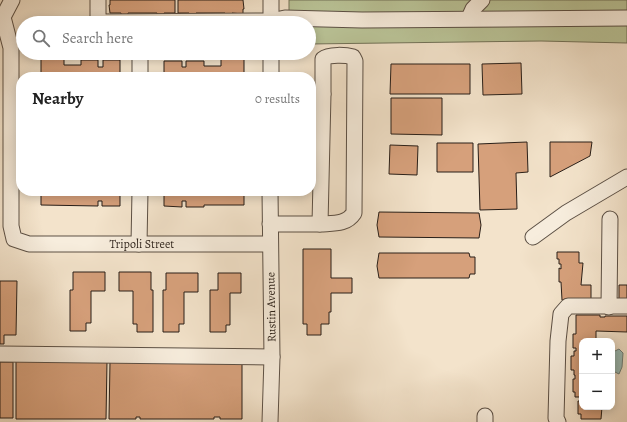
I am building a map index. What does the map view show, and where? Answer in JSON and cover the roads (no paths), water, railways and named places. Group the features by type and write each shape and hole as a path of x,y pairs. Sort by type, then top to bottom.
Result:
{"street":[{"path":"6,48 1,17 12,0"},
{"path":"98,0 98,16"},
{"path":"271,0 271,16"},
{"path":"469,18 473,9 482,0"},
{"path":"316,19 362,20 627,18"},
{"name":"Tripoli Street","path":"6,48 11,226 14,240 30,244 270,244"},
{"path":"270,224 320,224 340,223 349,219 354,213 355,61 353,57 349,56 326,57 323,59 317,94 320,224"},
{"path":"140,60 140,72"},
{"path":"271,60 272,72"},
{"path":"533,236 566,213 627,177"},
{"path":"139,244 140,196"},
{"name":"Rustin Avenue","path":"270,196 272,356 270,422"},
{"path":"609,307 610,218"},
{"path":"558,422 556,418 558,349 561,314 568,306 627,306"},
{"path":"0,354 272,356"}],"water":[{"path":"619,349 623,353 622,367 619,374 615,372 615,351"}]}
